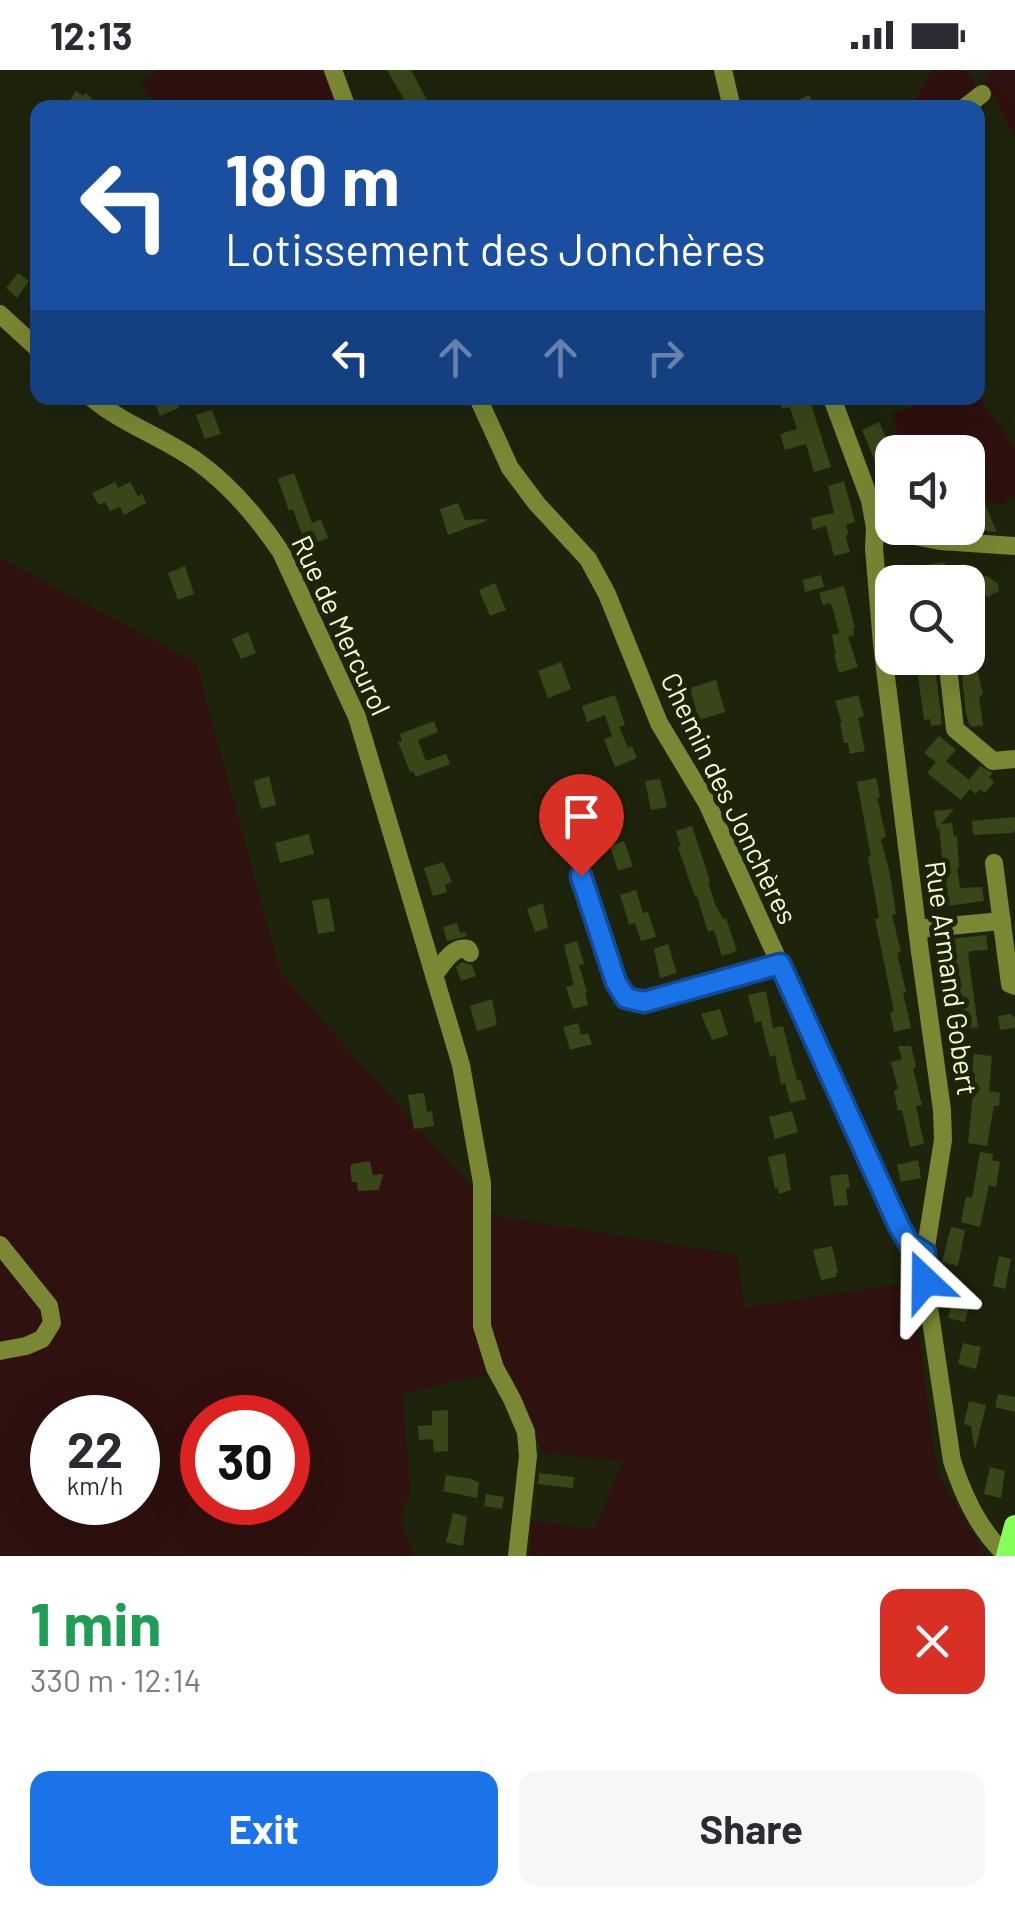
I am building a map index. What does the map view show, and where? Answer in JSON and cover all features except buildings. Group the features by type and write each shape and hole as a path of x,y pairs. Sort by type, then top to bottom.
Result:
{"main road":[{"path":"1007,1556 1015,1526"}],"street":[{"path":"333,70 344,100"},
{"path":"723,70 730,100"},
{"path":"974,100 982,94"},
{"path":"0,314 30,341"},
{"name":"Rue de Mercurol","path":"100,405 197,461 232,490 265,527 282,552 357,717 461,1065 482,1183 482,1326 495,1368 526,1432 528,1456 517,1556"},
{"name":"Chemin des Jonchères","path":"481,405 510,468 588,560 606,594 660,724 707,803 899,1226 909,1243 925,1253"},
{"name":"Rue Armand Gobert","path":"835,405 870,500 876,565"},
{"path":"874,528 940,541 1015,546"},
{"name":"Rue Armand Gobert","path":"890,675 943,1140 925,1253 925,1281 952,1462 978,1522 1007,1556"},
{"path":"949,675 955,729 993,761 1015,758"},
{"path":"994,863 1010,984 1015,986"},
{"path":"581,876 616,982 626,998 644,1002 780,964"},
{"path":"917,929 1002,921"},
{"path":"434,975 455,950 463,947 470,953"},
{"path":"0,1246 49,1306 52,1323 42,1339 0,1351"}],"shaded area":[{"path":"158,70 327,70 336,100 154,100 140,86"},
{"path":"933,70 966,70 976,87 958,100 914,100"},
{"path":"991,70 1015,70 1015,138 984,79"},
{"path":"917,405 985,405 1015,450 1015,496 1000,505 985,501 985,435 899,435 891,414"},
{"path":"0,558 196,663 281,974 497,1216 737,1255 745,1308 911,1282 938,1475 987,1556 530,1556 531,1521 595,1530 622,1461 543,1453 509,1370 403,1393 410,1491 400,1520 414,1556 0,1556"}],"route":[{"path":"581,876 616,982 626,998 644,1002 780,964 899,1226 909,1243 925,1253 925,1281"}]}
